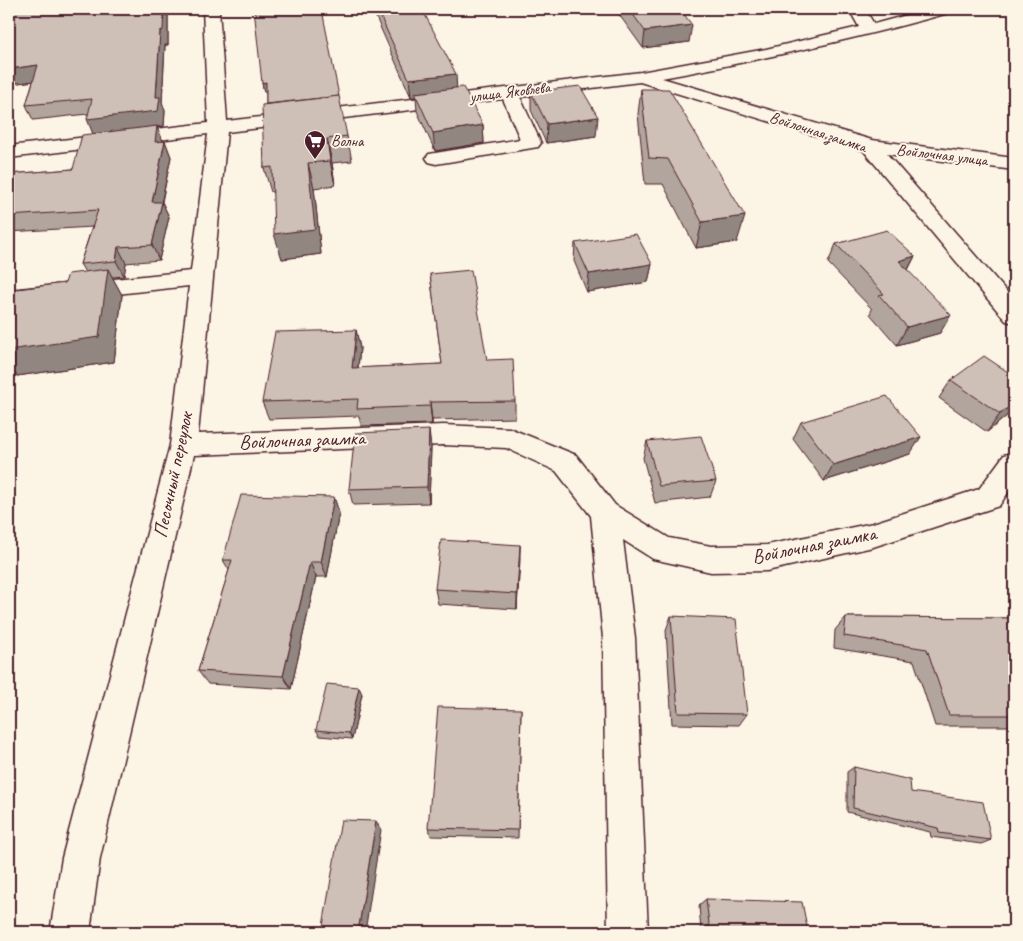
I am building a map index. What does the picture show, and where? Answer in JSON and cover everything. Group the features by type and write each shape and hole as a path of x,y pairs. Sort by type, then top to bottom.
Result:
{"street":[{"name":"Песочный переулок","path":"70,932 81,858 183,445 218,128 210,9"},
{"path":"857,9 868,30"},
{"name":"улица Яковлева","path":"9,152 642,77 732,61 868,30 946,9"},
{"name":"Войлочная заимка","path":"642,77 870,146 1014,315"},
{"path":"436,158 531,143 509,92"},
{"name":"Войлочная улица","path":"870,146 1014,164"},
{"path":"9,298 202,277"},
{"name":"Войлочная заимка","path":"183,445 443,435 509,438 566,463 605,513 663,550 711,559 767,558 873,535 988,498 1014,463"},
{"path":"605,513 619,638 628,932"}],"building":[{"path":"9,9 164,9 163,30 160,31 156,97 160,97 158,111 87,119 92,99 26,105 38,65 9,69"},
{"path":"254,9 303,9 304,12 322,10 339,96 266,104 266,82 262,83"},
{"path":"377,9 422,9 456,74 409,79"},
{"path":"629,9 680,9 692,25 645,31"},
{"path":"580,86 598,117 547,124 531,92"},
{"path":"463,87 483,125 433,133 415,93"},
{"path":"641,89 669,89 745,216 702,222 668,159 649,158"},
{"path":"339,96 347,136 327,139 330,161 308,163 315,229 274,234 272,167 264,168 262,105"},
{"path":"157,126 155,142 165,141 152,202 162,202 152,245 118,247 116,261 80,264 98,210 9,216 9,174 73,169 82,135"},
{"path":"887,230 915,256 899,261 951,315 907,327 879,295 884,294 836,244"},
{"path":"636,234 652,264 589,274 575,243"},
{"path":"108,269 99,337 9,350 9,290 65,283 68,274"},
{"path":"471,270 487,360 513,359 515,401 430,402 430,406 357,409 358,399 262,402 275,332 356,330 352,368 442,364 430,274"},
{"path":"984,356 1014,376 1014,403 1000,414 951,380"},
{"path":"887,396 921,437 833,465 801,422"},
{"path":"429,430 427,487 349,489 355,433"},
{"path":"701,436 716,481 659,486 647,441"},
{"path":"241,495 334,497 321,562 310,562 283,676 198,671 232,560 223,560"},
{"path":"441,540 520,545 517,594 435,589"},
{"path":"671,616 736,619 747,714 678,713"},
{"path":"846,617 1014,618 1014,715 949,715 927,649 844,636"},
{"path":"327,684 359,687 349,733 316,730"},
{"path":"438,707 521,709 518,830 428,828"},
{"path":"854,767 910,780 911,792 983,802 991,840 939,833 938,828 853,808"},
{"path":"341,820 376,821 358,932 322,932"},
{"path":"706,899 802,902 808,932 710,932"}],"place":[{"name":"Волна","path":"315,160"}]}
